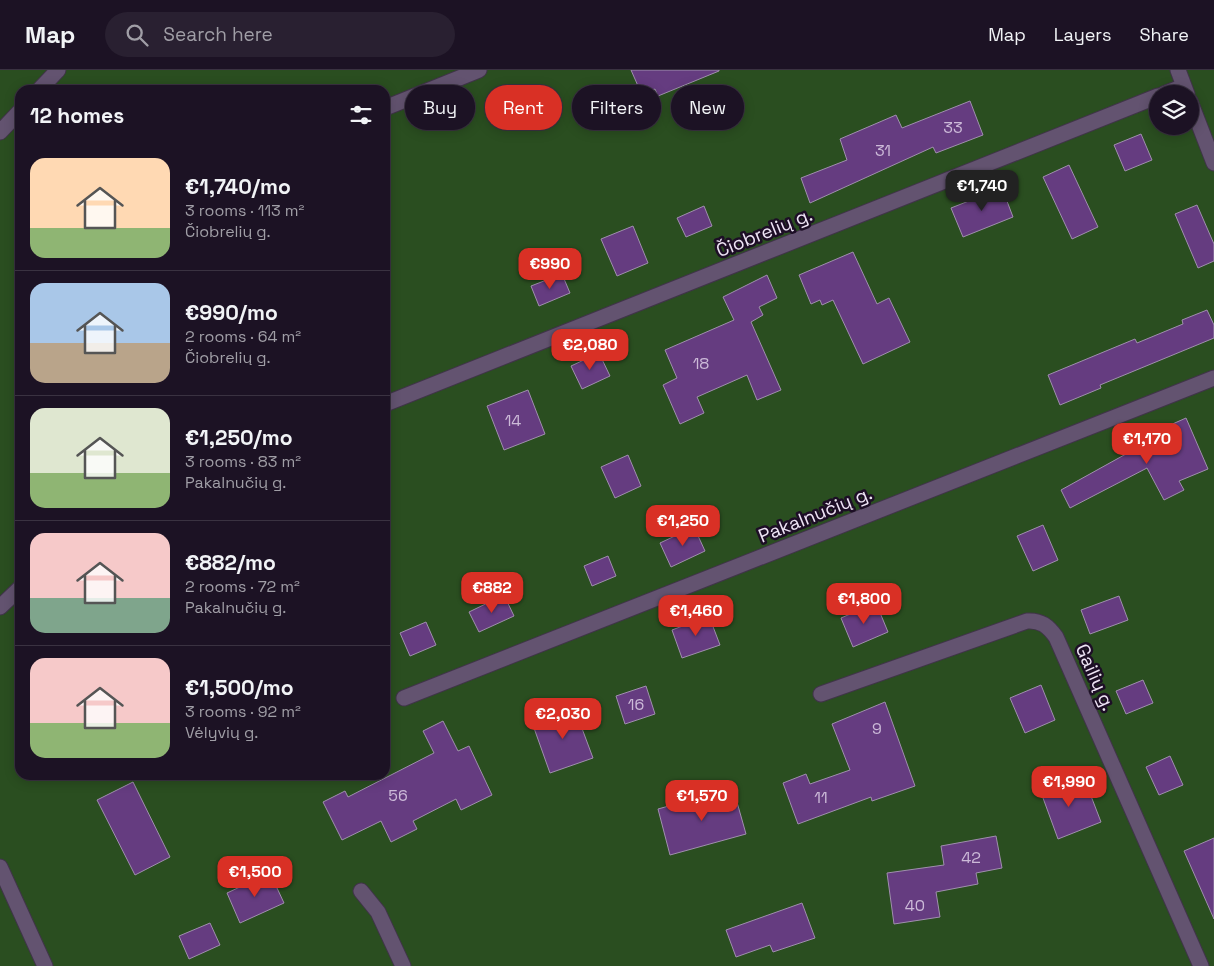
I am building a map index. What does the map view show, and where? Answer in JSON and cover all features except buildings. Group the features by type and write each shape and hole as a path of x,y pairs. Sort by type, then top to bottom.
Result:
{"street":[{"path":"48,85 58,70"},
{"path":"390,106 479,70"},
{"path":"1178,70 1183,85"},
{"name":"Čiobrelių g.","path":"390,402 1149,100"},
{"path":"0,132 15,116"},
{"path":"1199,124 1214,163"},
{"name":"Pakalnučių g.","path":"404,698 1214,378"},
{"path":"0,607 15,593"},
{"name":"Gailių g.","path":"821,694 1027,620 1038,620 1049,628 1056,637 1201,966"},
{"path":"0,867 45,966"},
{"path":"361,891 378,912 403,966"}],"green space":[{"path":"0,70 1214,70 1214,966 0,966"}]}
